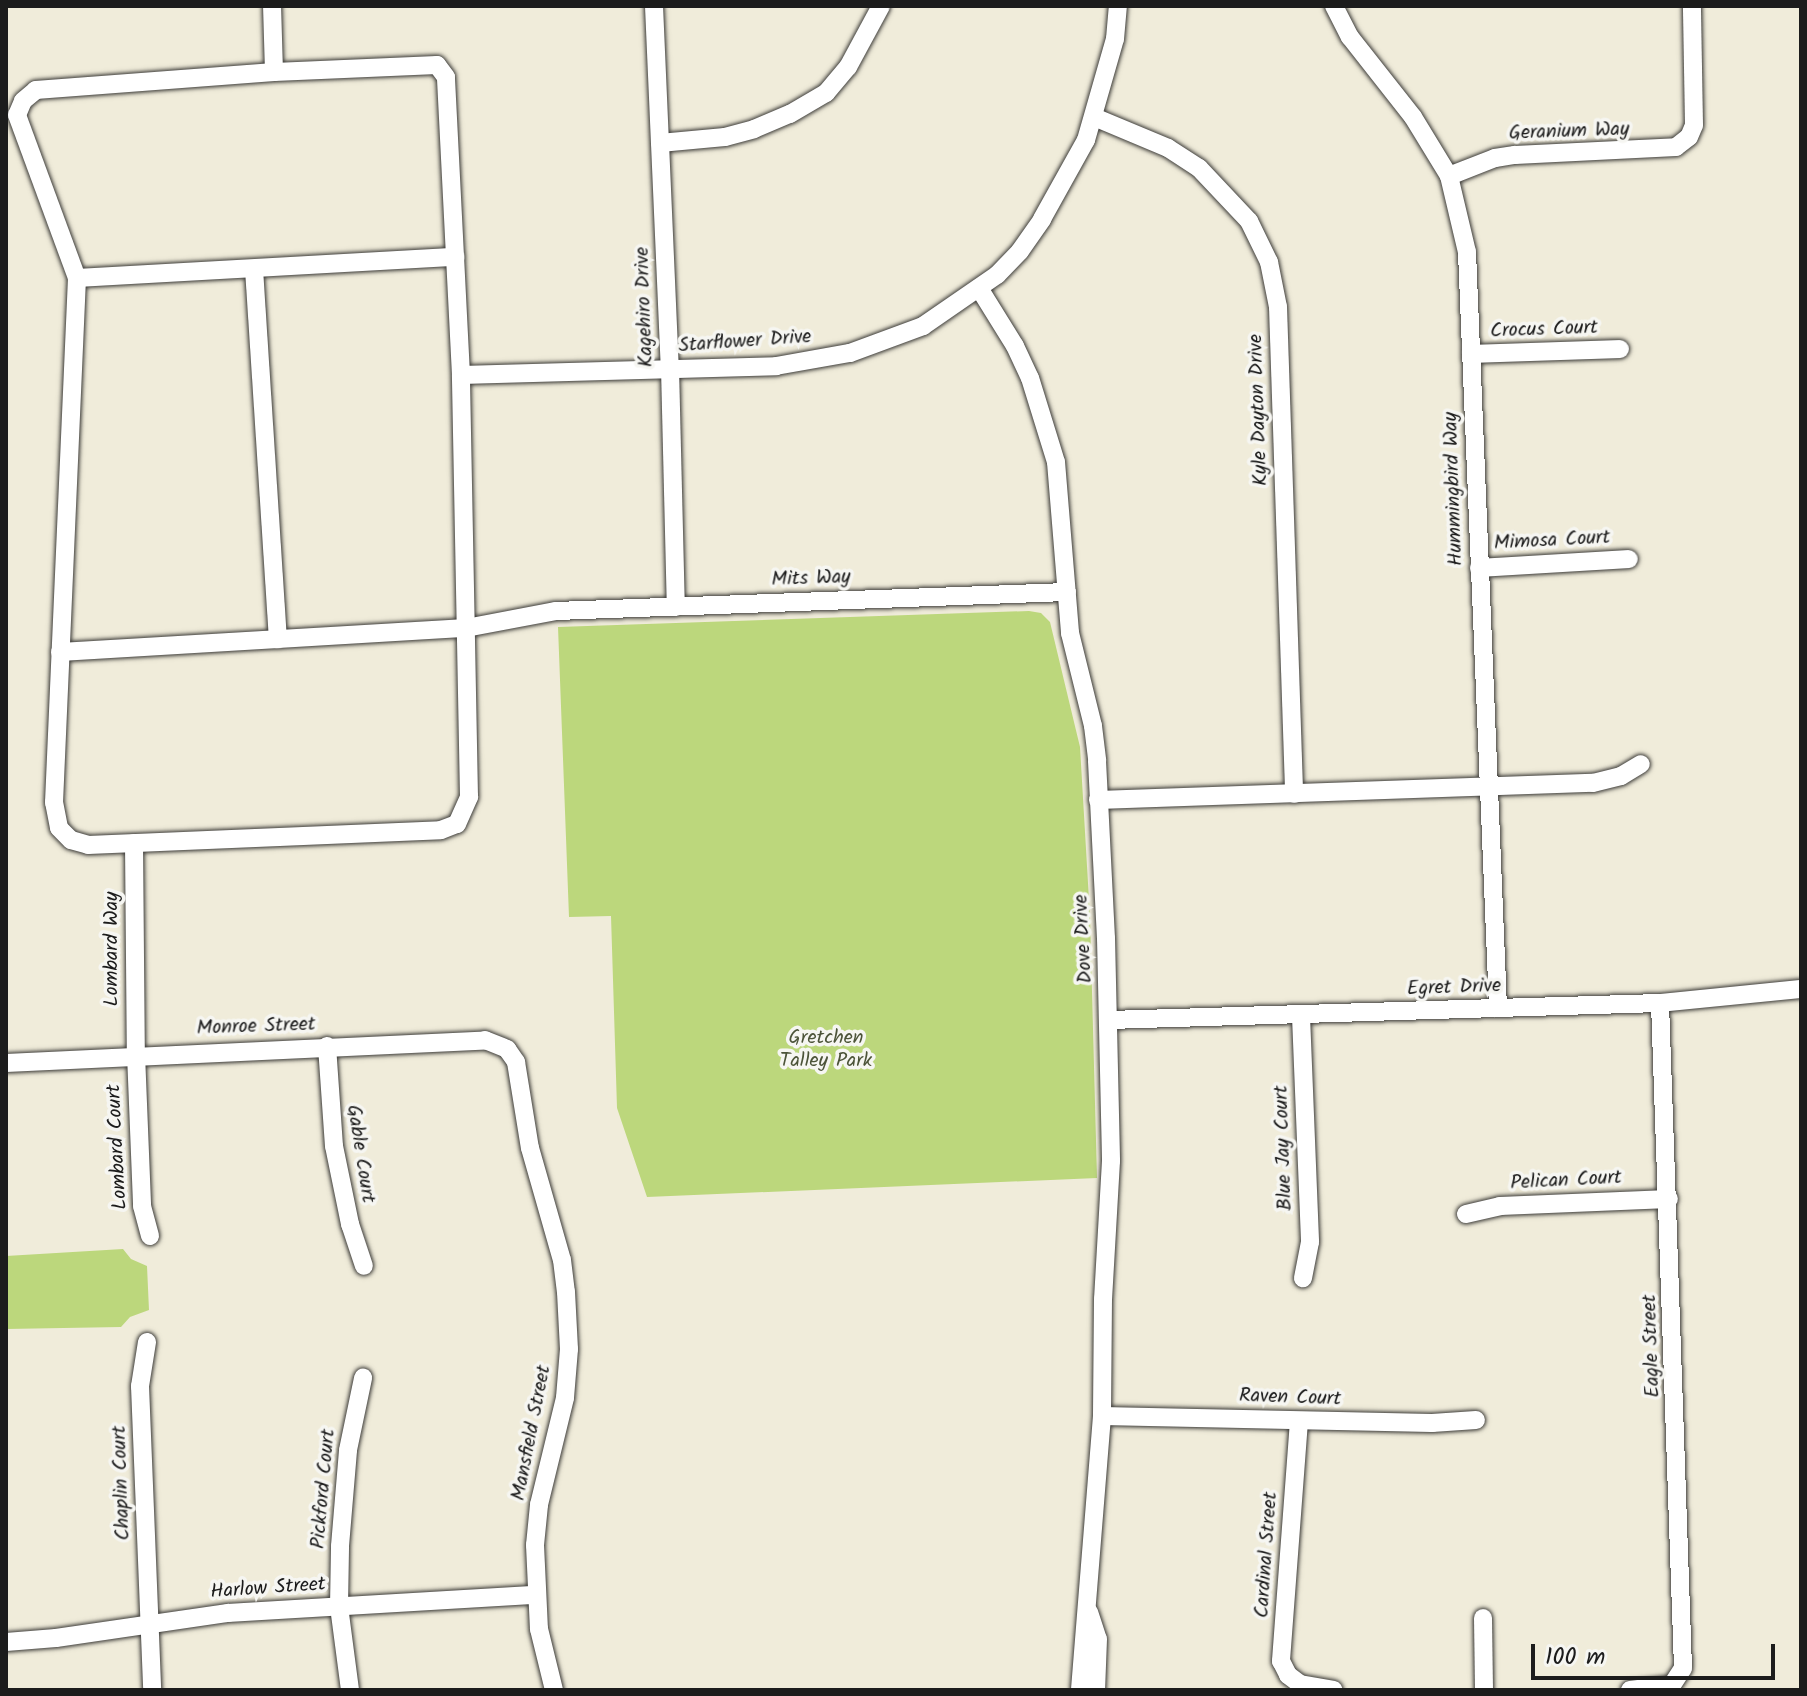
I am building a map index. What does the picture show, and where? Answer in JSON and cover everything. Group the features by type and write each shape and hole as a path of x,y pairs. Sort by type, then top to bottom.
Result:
{"street":[{"path":"272,6 274,72"},
{"name":"Kagehiro Drive","path":"654,6 670,368 676,607"},
{"path":"660,143 725,137 790,114 814,100 848,67 881,6"},
{"name":"Starflower Drive","path":"461,375 776,366 850,353 923,326 979,288 1020,251 1042,219 1086,140 1115,39 1118,6"},
{"name":"Hummingbird Way","path":"1334,6 1350,37 1413,117 1449,176 1467,252 1498,1008"},
{"name":"Geranium Way","path":"1449,176 1495,158 1676,147 1689,137 1694,125 1692,6"},
{"path":"437,65 446,77 461,375 469,797 457,824 441,830 88,845 71,840 59,828 54,802 77,278 17,115 23,101 36,90 274,72 437,65"},
{"name":"Kyle Dayton Drive","path":"1094,117 1168,148 1199,168 1249,221 1269,262 1278,307 1294,794"},
{"path":"77,278 455,257"},
{"path":"254,269 278,639"},
{"name":"Dove Drive","path":"979,288 1015,346 1044,415 1061,501 1067,592 1076,663 1093,726 1109,1020 1111,1161 1103,1299 1102,1416 1080,1690"},
{"name":"Crocus Court","path":"1471,354 1620,349"},
{"name":"Mimosa Court","path":"1479,568 1629,559"},
{"name":"Mits Way","path":"60,652 466,628 556,611 1067,592"},
{"path":"1098,800 1593,783 1621,776 1641,764"},
{"name":"Lombard Way","path":"134,843 136,1054"},
{"name":"Egret Drive","path":"1109,1020 1660,1003 1801,989"},
{"name":"Eagle Street","path":"1630,1690 1672,1685 1683,1668 1660,1003"},
{"name":"Blue Jay Court","path":"1301,1016 1310,1242 1303,1278"},
{"name":"Monroe Street","path":"6,1063 136,1054 485,1040 507,1049"},
{"name":"Gable Court","path":"327,1046 334,1146 345,1202 364,1266"},
{"name":"Mansfield Street","path":"507,1049 516,1062 530,1148 562,1260 566,1292 569,1349 565,1398 539,1505 535,1595 539,1629 554,1690"},
{"name":"Lombard Court","path":"136,1054 142,1206 150,1236"},
{"name":"Pelican Court","path":"1466,1214 1500,1206 1669,1199"},
{"name":"Chaplin Court","path":"147,1342 140,1386 152,1690"},
{"name":"Pickford Court","path":"350,1690 339,1606 342,1502 363,1378"},
{"name":"Raven Court","path":"1102,1416 1432,1423 1476,1420"},
{"name":"Cardinal Street","path":"1299,1421 1281,1661 1288,1675 1300,1684 1333,1690"},
{"name":"Harlow Street","path":"6,1642 56,1638 228,1613 535,1595"},
{"name":"Dove Drive","path":"1088,1609 1098,1639 1096,1690"},
{"path":"1483,1618 1484,1690"}],"green space":[{"name":"Gretchen Talley Park","path":"1041,613 1050,622 1080,747 1090,917 1097,1178 647,1197 617,1108 611,916 569,917 558,627"},
{"path":"123,1249 131,1259 147,1266 149,1310 130,1317 121,1327 6,1329 6,1256"}]}
